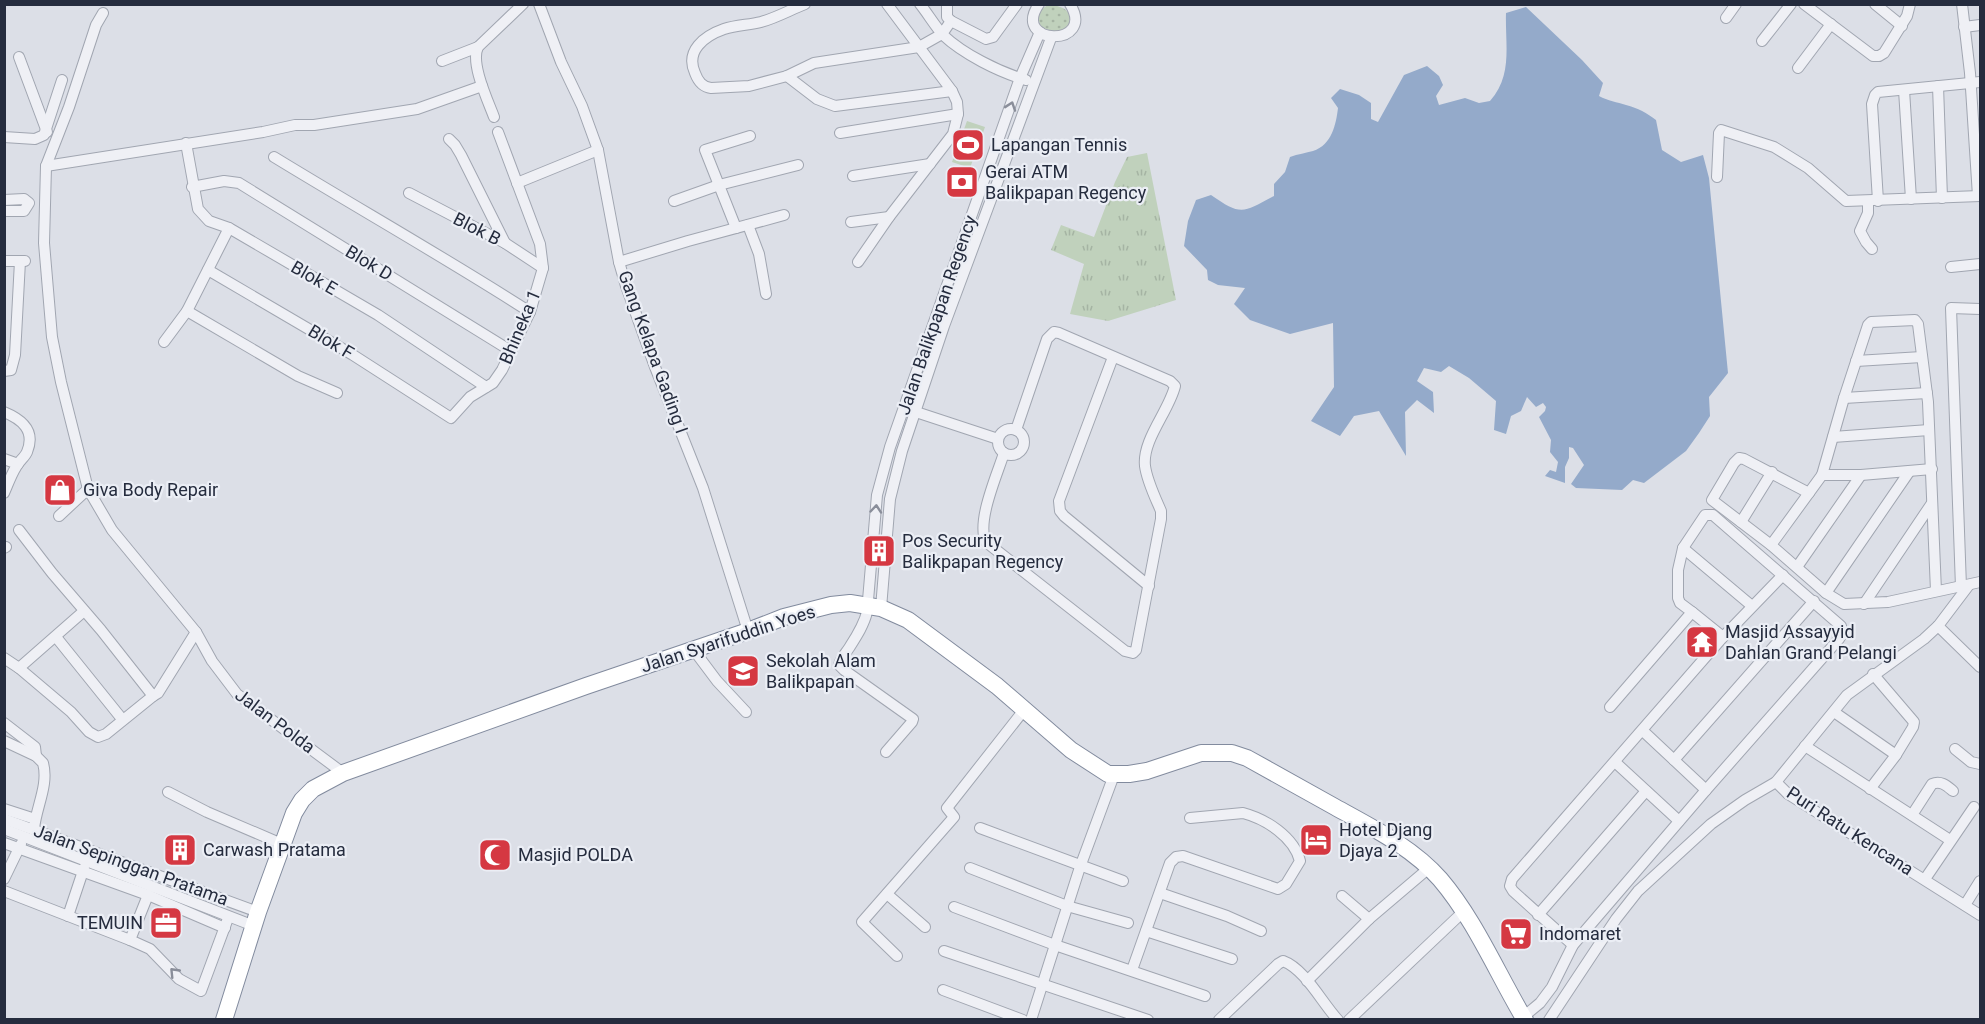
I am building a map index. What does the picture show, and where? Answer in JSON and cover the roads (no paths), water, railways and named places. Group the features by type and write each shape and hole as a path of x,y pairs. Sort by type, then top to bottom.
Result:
{"highway":[{"name":"Jalan Syarifuddin Yoes","path":"224,1020 256,919 294,813 314,789 344,773 784,617 831,605 850,603 874,606 908,620 997,686 1071,750 1094,766 1114,775"},
{"path":"1114,775 1148,771 1201,753 1232,753 1246,758 1357,819 1415,856 1454,896 1524,1018"}],"street":[{"path":"442,61 476,50 523,4"},
{"name":"Gang Kelapa Gading I","path":"539,4 598,150 619,262 632,304 703,488 748,631"},
{"path":"805,4 763,22 724,29 701,43 693,51 691,60 700,83 705,87 749,86 787,76 814,63 919,47 942,34 951,21"},
{"path":"858,262 952,134 958,114 957,102 952,91 887,4"},
{"path":"921,4 942,34 962,50 1035,83"},
{"path":"947,4 947,17 951,21 986,39 993,37 1015,5"},
{"name":"Jalan Balikpapan Regency","path":"874,606 877,495 892,443 917,391 1020,78 1040,32 1034,23 1039,4"},
{"path":"1040,32 1051,38 1063,36 1072,28 1075,16 1070,4"},
{"path":"1726,18 1736,4"},
{"path":"1762,41 1791,4"},
{"path":"1804,4 1873,56 1879,56 1884,52 1902,26 1910,4"},
{"path":"1875,4 1902,26"},
{"path":"1718,177 1719,133 1721,130 1774,147 1808,168 1846,201 1870,204 1911,199 1979,196 1975,82 1964,27 1962,4"},
{"name":"Jalan Polda","path":"103,13 96,25 69,107 46,166 44,243 52,337 87,489 112,530 196,632 212,661 237,694 344,773"},
{"path":"1798,68 1831,24"},
{"path":"1964,27 1980,25"},
{"name":"Jalan Balikpapan Regency","path":"939,325 1051,38"},
{"path":"476,50 482,86 494,117"},
{"path":"19,57 47,132"},
{"path":"787,76 817,99 835,106 952,91"},
{"path":"4,137 35,138 47,132 62,80"},
{"path":"1872,249 1860,231 1870,204 1872,104 1875,95 1878,92 1975,82"},
{"path":"46,166 295,125 314,125 417,109 482,86"},
{"path":"1938,86 1942,198"},
{"path":"1904,90 1911,199"},
{"path":"840,133 958,114"},
{"name":"Bhineka 1","path":"451,418 470,397 493,383 502,370 530,312 543,268 540,244 498,132"},
{"path":"736,228 705,150 750,136"},
{"path":"449,139 461,155 505,243"},
{"name":"Blok E","path":"186,143 192,187 198,209 209,221 229,228 378,315 486,387"},
{"path":"517,183 598,150"},
{"path":"274,157 396,231 449,260 530,312"},
{"path":"853,176 930,164"},
{"path":"674,201 719,185 798,165"},
{"name":"Blok D","path":"192,187 224,181 239,183 511,351"},
{"name":"Blok B","path":"409,193 505,243 543,268"},
{"path":"4,200 24,199 29,203 24,211 4,210"},
{"path":"619,262 784,215"},
{"path":"852,222 889,217"},
{"path":"748,225 759,254 766,294"},
{"path":"164,342 187,311 229,228"},
{"path":"4,261 23,261 15,355 11,370 4,371"},
{"path":"1951,267 1980,264"},
{"name":"Blok F","path":"208,270 354,355 451,418"},
{"path":"1549,1020 1612,925 1638,891 1711,824 1776,782 1852,690 1913,648 1938,626 1965,586 1951,309 1980,309"},
{"path":"187,311 298,376 337,393"},
{"path":"1771,546 1822,475 1866,328 1871,322 1915,320 1918,324 1927,393 1936,591"},
{"path":"1004,453 985,515 983,535 986,542 1129,653 1133,653 1136,650 1161,519 1161,512 1145,468 1145,458 1175,386 1170,381 1054,332 1049,335 1016,430"},
{"path":"1113,357 1059,501 1059,507 1064,516 1149,586"},
{"path":"1856,361 1922,357"},
{"name":"Jalan Balikpapan Regency","path":"874,606 890,499 916,412 917,391"},
{"path":"1844,398 1927,393"},
{"path":"4,411 23,421 27,428 29,444 27,453 18,464 4,493"},
{"path":"916,412 998,439"},
{"path":"1005,430 1016,430 1022,434 1023,448 1011,455 1004,453 999,447 998,439 1005,430"},
{"path":"1833,438 1929,430"},
{"path":"892,443 904,446"},
{"path":"1809,493 1772,472 1740,458 1712,500 1797,567 1826,593 1844,604 1888,602 1980,582"},
{"path":"4,459 18,464"},
{"path":"1822,475 1861,476 1932,469"},
{"path":"1741,522 1772,472"},
{"path":"1826,593 1909,472"},
{"path":"1797,567 1861,476"},
{"path":"59,516 87,489"},
{"path":"1864,604 1932,503"},
{"path":"1524,1018 1540,1003 1552,987 1573,945 1842,634 1841,626 1783,575 1713,515 1705,515 1683,548 1678,570 1678,598 1680,603 1724,637"},
{"path":"19,530 153,696"},
{"path":"1683,548 1752,606"},
{"path":"1573,945 1513,891 1510,886 1512,879 1724,637 1783,575"},
{"path":"1674,760 1814,602"},
{"path":"874,606 839,665 913,719 886,752"},
{"path":"19,668 84,611"},
{"path":"1610,707 1692,612"},
{"path":"1938,626 1980,667"},
{"path":"4,658 71,712 94,735 102,736 163,686 196,632"},
{"path":"56,637 122,719"},
{"path":"693,649 717,681 746,712"},
{"path":"1870,789 1896,755 1914,722 1873,674"},
{"path":"897,957 862,922 954,817 947,808 1024,710"},
{"path":"1834,712 1896,755"},
{"path":"4,723 35,747 36,756"},
{"path":"1643,731 1706,790"},
{"path":"4,741 36,756 44,763 45,776 44,787 30,828 4,879"},
{"path":"1805,746 1950,840"},
{"path":"1954,749 1971,762 1980,764"},
{"path":"1615,762 1679,820"},
{"path":"1032,1020 1080,867 1114,775"},
{"name":"Puri Ratu Kencana","path":"1776,782 1788,794 1980,915"},
{"path":"1912,815 1932,784 1941,782 1953,791"},
{"path":"1538,915 1647,791"},
{"path":"168,792 207,812 282,844"},
{"name":"Puri Ratu Kencana","path":"1925,879 1974,807"},
{"path":"4,809 30,828"},
{"path":"1132,970 1170,863 1176,857 1183,856 1278,889 1286,884 1300,861 1289,840 1251,815 1243,813 1190,818"},
{"name":"Jalan Sepinggan Pratama","path":"4,819 30,828 230,916 256,919"},
{"name":"Jalan Sepinggan Pratama","path":"4,829 30,828"},
{"path":"980,828 1080,867 1124,881"},
{"path":"4,843 148,895 225,927"},
{"path":"68,916 83,873 86,854"},
{"name":"Jalan Sepinggan Pratama","path":"86,854 182,884 256,919"},
{"path":"970,868 1067,906 1128,924"},
{"path":"1307,981 1369,919 1429,868"},
{"path":"1965,905 1980,881"},
{"path":"178,895 182,884"},
{"path":"4,891 150,949 179,979 201,991 230,916"},
{"path":"1160,893 1227,916 1261,931"},
{"path":"887,894 926,927"},
{"path":"130,940 148,895"},
{"path":"1342,897 1369,919"},
{"path":"954,907 1055,945 1204,996"},
{"path":"1349,1020 1463,912"},
{"path":"1146,931 1232,959"},
{"path":"944,951 1148,1020"},
{"path":"1219,1020 1278,964 1283,962 1307,981 1338,1020"},
{"path":"943,990 1023,1020"}],"water":[{"path":"1526,7 1603,83 1599,96 1638,109 1656,120 1662,150 1681,162 1703,155 1709,178 1728,373 1709,397 1710,416 1686,451 1644,483 1633,480 1622,490 1576,488 1571,484 1584,465 1573,448 1569,447 1565,483 1545,476 1550,470 1556,472 1558,462 1550,452 1551,440 1539,417 1545,411 1546,407 1543,403 1536,407 1527,397 1521,411 1511,416 1506,434 1494,430 1496,401 1469,378 1449,366 1441,372 1424,368 1417,381 1433,392 1434,413 1417,400 1405,412 1406,456 1379,411 1354,416 1340,436 1311,421 1334,387 1333,323 1290,334 1250,320 1234,304 1245,288 1218,285 1208,280 1207,270 1184,246 1188,221 1196,200 1211,195 1229,206 1242,210 1274,196 1274,184 1285,172 1290,157 1313,151 1329,139 1338,108 1331,98 1340,89 1359,95 1371,103 1371,119 1378,122 1404,75 1427,66 1439,76 1443,85 1436,96 1439,105 1465,98 1479,103 1490,101 1502,81 1505,70 1506,13"}],"place":[{"name":"Lapangan Tennis","path":"968,145"},
{"name":"Gerai ATM Balikpapan Regency","path":"962,182"},
{"name":"Giva Body Repair","path":"60,490"},
{"name":"Pos Security Balikpapan Regency","path":"879,551"},
{"name":"Masjid Assayyid Dahlan Grand Pelangi","path":"1702,642"},
{"name":"Sekolah Alam Balikpapan","path":"743,671"},
{"name":"Hotel Djang Djaya 2","path":"1316,840"},
{"name":"Carwash Pratama","path":"180,850"},
{"name":"Masjid POLDA","path":"495,855"},
{"name":"TEMUIN","path":"166,923"},
{"name":"Indomaret","path":"1516,934"}]}
